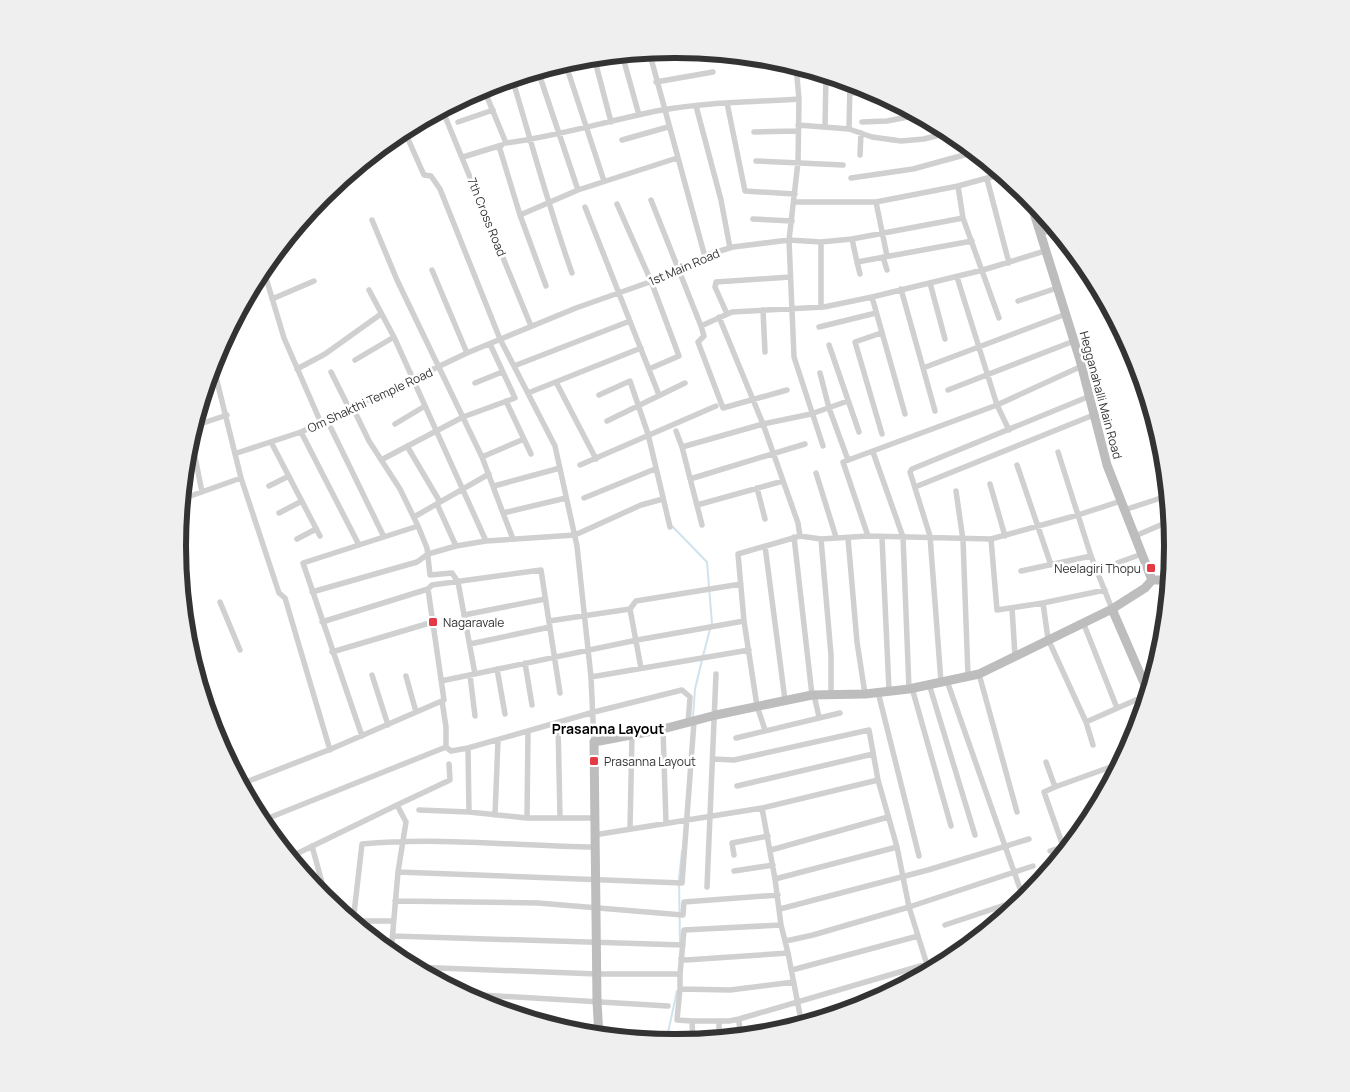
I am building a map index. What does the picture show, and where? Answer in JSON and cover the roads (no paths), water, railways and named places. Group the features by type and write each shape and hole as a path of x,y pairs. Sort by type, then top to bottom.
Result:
{"street":[{"path":"650,59 663,110 705,256"},
{"path":"624,61 639,115"},
{"path":"596,64 611,122"},
{"path":"567,70 604,181"},
{"path":"656,82 713,72"},
{"path":"797,73 799,100 798,162 789,240 794,357 823,446"},
{"path":"540,77 578,190"},
{"path":"825,127 826,81"},
{"path":"514,85 547,202 572,273"},
{"path":"849,129 850,93 857,93"},
{"path":"487,95 506,143"},
{"path":"463,157 506,143 560,134 663,110 727,103 799,100"},
{"path":"727,103 745,191 795,194"},
{"path":"696,106 721,200 730,248"},
{"path":"458,122 493,110"},
{"name":"7th Cross Road","path":"445,116 531,326"},
{"path":"862,122 888,121 908,117"},
{"path":"622,140 668,127"},
{"path":"754,132 825,127 849,129 901,141 924,139 938,135"},
{"path":"860,155 861,133"},
{"path":"407,138 424,175 431,176 440,189 500,339 555,446 575,535 594,712 594,846 599,1028"},
{"path":"499,146 520,215 546,286"},
{"path":"851,178 913,169 967,154"},
{"path":"520,215 578,190 677,158"},
{"path":"756,161 843,165"},
{"path":"794,202 876,202 958,186 994,177"},
{"path":"987,179 1008,263"},
{"path":"958,186 963,218 999,318"},
{"path":"652,200 678,272 701,326 704,336 698,342 723,408 787,390"},
{"path":"876,202 884,235 887,270"},
{"path":"617,204 651,281 678,356 649,369"},
{"path":"584,206 659,395"},
{"name":"Hegganahalli Main Road","path":"1035,216 1096,414 1107,465 1152,580"},
{"name":"1st Main Road","path":"500,339 618,292 678,272 705,256 730,248 789,240 821,242 852,240 963,218"},
{"path":"753,219 792,220"},
{"path":"372,220 397,280 482,457 513,539"},
{"path":"1040,234 1048,231"},
{"path":"852,240 860,274"},
{"path":"856,262 972,241"},
{"path":"821,242 821,307"},
{"path":"701,326 727,314 821,307 872,297 957,277 1045,251"},
{"path":"432,270 467,353"},
{"path":"727,314 715,287 716,282 790,277"},
{"path":"957,277 997,405 1009,430"},
{"path":"266,279 297,369 384,537"},
{"path":"272,298 314,281"},
{"path":"930,283 945,339"},
{"path":"1018,301 1057,288"},
{"path":"901,289 935,411"},
{"path":"369,290 394,337 486,541"},
{"path":"872,297 905,414"},
{"path":"763,310 765,352"},
{"path":"819,327 876,313"},
{"path":"297,369 325,354 381,314"},
{"path":"923,368 1066,314"},
{"path":"719,317 763,424 798,523 797,536 813,695 819,717"},
{"path":"514,366 630,321"},
{"path":"881,332 855,342 882,434"},
{"path":"355,360 394,337"},
{"name":"Om Shakthi Temple Road","path":"237,453 301,432 500,339"},
{"path":"948,390 1074,341"},
{"path":"381,460 463,418 515,398 490,344"},
{"path":"829,345 859,432"},
{"path":"528,393 641,348"},
{"path":"868,536 843,462 997,405 1082,366"},
{"path":"331,372 381,460 400,489 414,517 428,554 430,575 452,573 458,582 470,644 475,716"},
{"path":"475,383 502,372"},
{"path":"820,373 829,408 848,460"},
{"path":"217,378 237,453 241,478 279,593 285,598 330,750"},
{"path":"599,396 630,381 648,434 670,527"},
{"path":"556,382 596,459"},
{"path":"607,420 685,383"},
{"path":"1021,890 1004,848 944,681 930,536 910,472 912,469 1090,396"},
{"path":"506,401 531,454"},
{"path":"682,447 763,424 811,414 848,401"},
{"path":"395,424 425,406"},
{"path":"580,465 716,406"},
{"path":"915,487 1096,414"},
{"path":"202,423 227,415"},
{"path":"676,430 702,525"},
{"path":"301,432 359,545"},
{"path":"482,457 524,439"},
{"path":"271,442 320,536"},
{"path":"690,478 805,444"},
{"path":"407,446 438,503 456,546"},
{"path":"873,452 903,537 911,689 951,826"},
{"path":"1058,452 1091,556 1112,609 1145,680"},
{"path":"195,457 202,492"},
{"path":"1017,465 1051,565"},
{"path":"494,486 560,468"},
{"path":"584,498 655,470"},
{"path":"816,473 836,537"},
{"path":"414,517 489,474"},
{"path":"270,486 289,476"},
{"path":"190,496 241,478"},
{"path":"697,505 783,481"},
{"path":"990,484 1005,536"},
{"path":"757,488 766,519"},
{"path":"956,491 963,540 968,676"},
{"path":"765,730 757,706 744,621 742,584 736,558 738,554 797,536 821,539 868,536 882,538 930,536 963,540 991,539 1078,515 1160,497"},
{"path":"503,513 566,498"},
{"path":"312,592 417,562 428,554 456,546 486,541 575,535 641,505 663,499"},
{"path":"279,513 302,501"},
{"path":"1135,536 1163,524"},
{"path":"362,736 332,652 304,563 418,526"},
{"path":"297,539 316,529"},
{"path":"848,538 857,642 865,694"},
{"path":"882,538 889,690"},
{"path":"821,539 830,655 831,694"},
{"path":"991,539 997,610 1105,590"},
{"path":"765,546 785,700"},
{"path":"1117,563 1142,554"},
{"path":"1021,571 1091,556"},
{"path":"322,622 428,589 432,585 541,570 560,692"},
{"path":"594,742 691,723 716,715 813,695 865,694 911,689 979,674 1112,609 1145,588 1152,580 1162,580"},
{"path":"470,644 584,615 630,609 636,601 742,584"},
{"path":"428,589 441,681 446,727 446,747"},
{"path":"464,615 545,599"},
{"path":"220,602 240,650"},
{"path":"1042,603 1048,639 1086,722 1093,745"},
{"path":"1012,608 1015,656"},
{"path":"630,609 641,668"},
{"path":"441,681 637,640 744,621"},
{"path":"332,652 433,622"},
{"path":"1082,622 1117,708"},
{"path":"591,677 749,650"},
{"path":"525,663 532,705"},
{"path":"497,669 505,714"},
{"path":"707,887 708,816 716,715 716,674"},
{"path":"979,674 1017,812"},
{"path":"372,675 388,724"},
{"path":"406,676 416,712"},
{"path":"929,684 975,835"},
{"path":"398,872 595,878 679,884 691,723 690,697 682,690 594,712 558,724 468,748 451,751 446,747"},
{"path":"878,692 920,856"},
{"path":"1086,722 1117,708 1141,692"},
{"path":"247,782 330,750 442,702"},
{"path":"736,738 840,713"},
{"path":"558,724 560,817"},
{"path":"663,729 666,823"},
{"path":"713,759 734,760 869,730 878,780 897,847 909,907 927,964"},
{"path":"528,732 528,818"},
{"path":"630,829 632,735"},
{"path":"495,815 498,740"},
{"path":"269,818 446,747"},
{"path":"468,748 469,812"},
{"path":"737,786 873,754"},
{"path":"1046,762 1055,787"},
{"path":"296,854 450,780 449,764"},
{"path":"1062,844 1044,792 1110,768"},
{"path":"594,835 762,808 878,780"},
{"path":"392,944 398,872 406,822 397,805"},
{"path":"762,808 800,1018"},
{"path":"419,810 469,812 528,818 594,818"},
{"path":"770,850 888,817"},
{"path":"734,855 732,843 768,836"},
{"path":"780,909 902,877 1029,839"},
{"path":"355,914 362,844 404,840 533,846 594,846"},
{"path":"312,846 322,883"},
{"path":"775,879 897,847"},
{"path":"1050,852 1059,848"},
{"path":"734,871 773,865"},
{"path":"786,941 909,907 1033,866"},
{"path":"395,901 538,903 680,914 684,902 778,895"},
{"path":"945,925 1005,906"},
{"path":"363,921 393,921"},
{"path":"782,925 684,930 677,1020 719,1021 739,1019 927,964"},
{"path":"393,936 597,940 683,945"},
{"path":"792,970 918,936"},
{"path":"681,958 686,960 788,953"},
{"path":"429,968 597,974 680,974"},
{"path":"680,989 730,990 794,982"},
{"path":"484,995 668,1006"},
{"path":"739,1019 740,1030"},
{"path":"692,1021 693,1033"},
{"path":"719,1021 719,1032"}],"waterway":[{"path":"672,526 707,562 712,624"},
{"path":"703,656 710,629"},
{"path":"693,717 695,689 702,660"},
{"path":"680,944 679,879 682,851"},
{"path":"668,1034 677,991"}],"place":[{"name":"Neelagiri Thopu","path":"1151,568"},
{"name":"Nagaravale","path":"433,622"},
{"name":"Prasanna Layout","path":"594,761"}],"district":[{"name":"Prasanna Layout","path":"608,728"}]}
